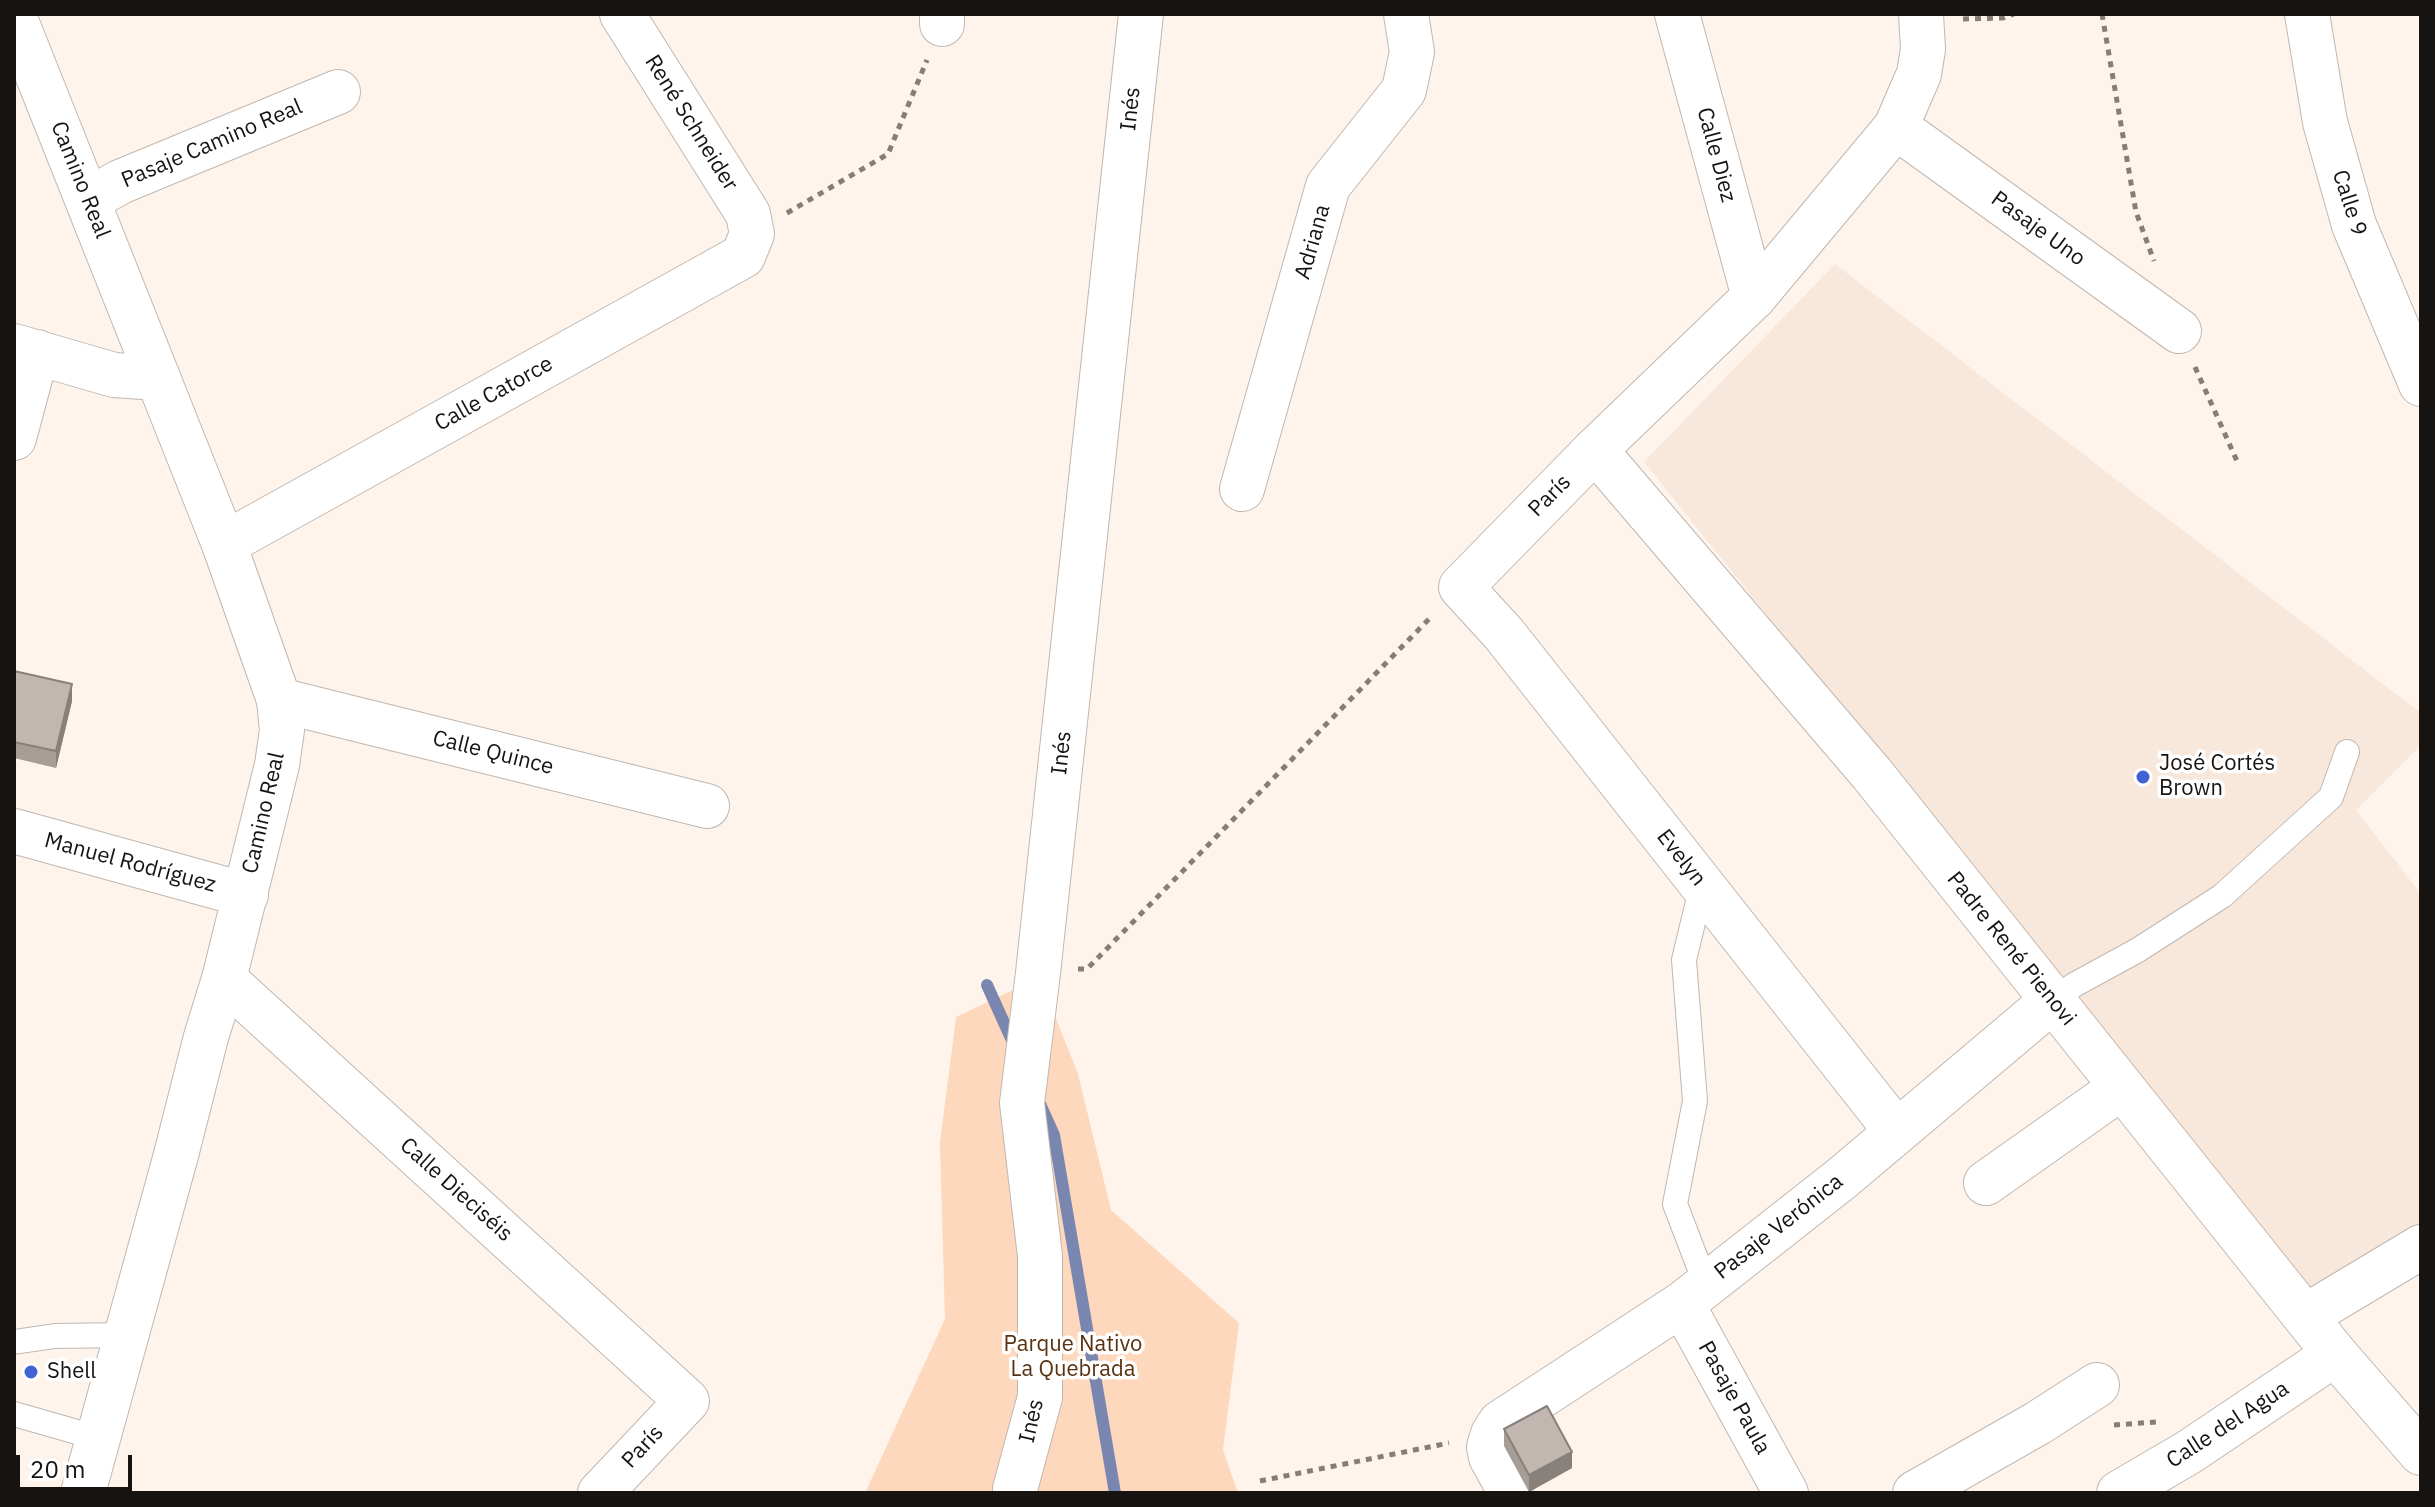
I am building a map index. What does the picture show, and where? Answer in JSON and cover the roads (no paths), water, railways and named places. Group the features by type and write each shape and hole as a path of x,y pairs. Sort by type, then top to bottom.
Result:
{"street":[{"name":"René Schneider","path":"622,14 748,214 752,234"},
{"name":"Inés","path":"1015,1489 1040,1397 1040,1256 1022,1103 1141,14"},
{"name":"Adriana","path":"1242,489 1328,186 1404,90 1412,52 1406,14"},
{"name":"Calle Diez","path":"1677,14 1754,297"},
{"name":"Calle 9","path":"2307,14 2325,122 2354,225 2421,384"},
{"name":"Camino Real","path":"14,16 224,544 279,700 282,730 277,765 246,895 83,1493"},
{"name":"París","path":"1461,587 1595,450 1754,297 1896,127 1919,74 1923,49 1922,17"},
{"name":"Pasaje Camino Real","path":"88,200 120,182 338,92"},
{"name":"Pasaje Uno","path":"1896,127 2179,331"},
{"name":"Calle Catorce","path":"224,544 743,256 752,234"},
{"path":"14,438 25,349 114,375 158,378"},
{"name":"Padre René Pienovi","path":"1595,450 1872,774 2335,1354 2416,1441"},
{"name":"Evelyn","path":"1461,587 1504,634 1897,1132"},
{"name":"Calle Quince","path":"279,700 707,806"},
{"name":"Manuel Rodríguez","path":"14,831 246,895"},
{"name":"Calle Dieciséis","path":"224,979 687,1401"},
{"name":"Pasaje Verónica","path":"1511,1493 1491,1457 1489,1447 1500,1423 1694,1294 1897,1132 2052,1001"},
{"path":"1986,1183 2122,1087"},
{"path":"2306,1316 2421,1247"},
{"name":"Pasaje Paula","path":"1694,1294 1786,1493"},
{"name":"Calle del Agua","path":"2119,1493 2189,1452 2335,1354"},
{"name":"París","path":"600,1493 687,1401"},
{"path":"1915,1493 2038,1423 2102,1405"}],"lane":[{"path":"2052,1001 2222,896 2331,797 2347,752"},
{"path":"1694,1294 1675,1204 1695,1101 1684,960 1702,885"},
{"path":"14,1342 55,1336 126,1335"},
{"path":"14,1414 98,1438"}],"waterway":[{"path":"987,985 1015,1047"},
{"path":"1040,1104 1054,1135 1115,1493"}],"place":[{"name":"José Cortés Brown","path":"2143,777"},
{"name":"Shell","path":"31,1372"}],"park label":[{"name":"Parque Nativo La Quebrada","path":"1073,1358"}]}
